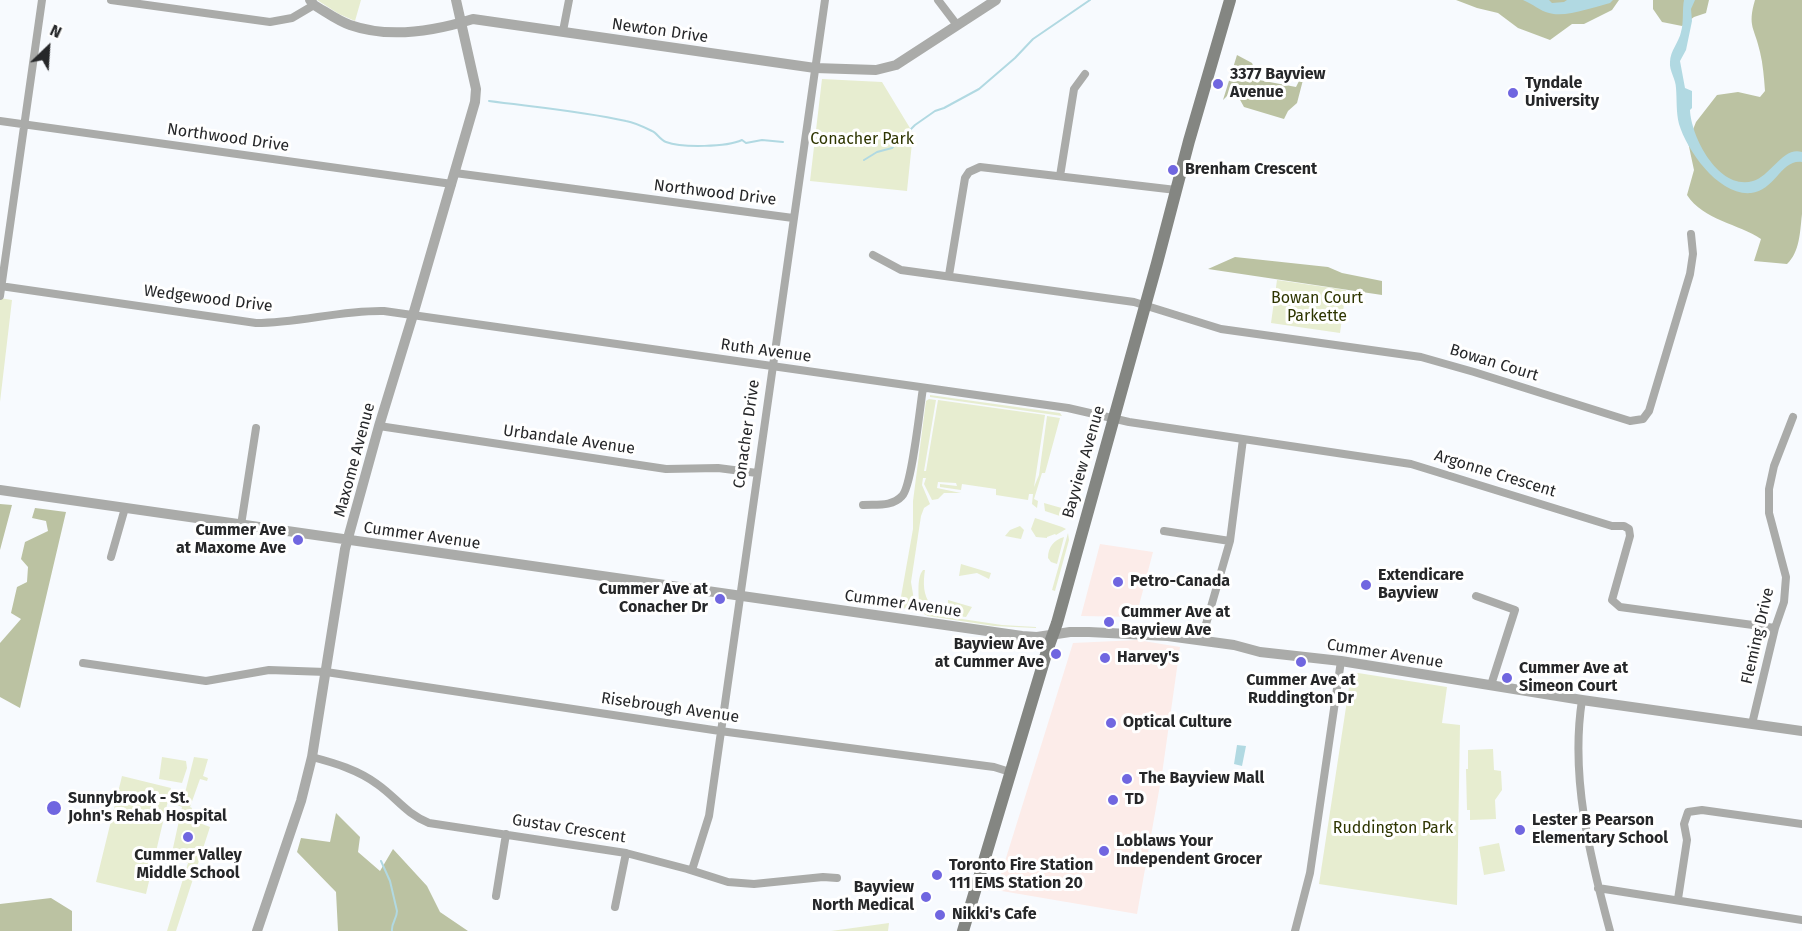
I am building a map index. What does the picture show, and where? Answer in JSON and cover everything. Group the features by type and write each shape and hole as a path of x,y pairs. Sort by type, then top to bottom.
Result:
{"main road":[{"name":"Bayview Avenue","path":"963,931 1053,635 1230,0"}],"street":[{"path":"0,296 42,0"},
{"path":"111,0 156,3 270,22 292,18 312,2"},
{"name":"Maxome Avenue","path":"257,931 301,801 312,758 348,540 379,426 475,102 476,89 456,0"},
{"path":"562,32 569,0"},
{"name":"Conacher Drive","path":"692,870 709,816 825,0"},
{"path":"938,0 957,26"},
{"name":"Newton Drive","path":"312,2 349,25 378,31 418,32 473,20 815,68 876,70 889,68 903,61 996,0"},
{"path":"1060,176 1074,89 1085,74"},
{"name":"Northwood Drive","path":"0,121 794,218"},
{"path":"949,275 965,178 969,172 980,167 1176,190"},
{"name":"Bowan Court","path":"873,255 901,270 1134,302 1221,329 1421,357 1630,421 1643,419 1649,411 1690,274 1693,254 1691,234"},
{"name":"Wedgewood Drive","path":"1,286 256,323 274,323 367,311 413,315"},
{"name":"Ruth Avenue","path":"413,315 1068,408 1114,418"},
{"path":"863,505 892,504 903,495 908,480 923,388"},
{"name":"Fleming Drive","path":"1752,724 1775,628 1785,602 1786,577 1768,513 1773,466 1792,417"},
{"name":"Argonne Crescent","path":"1114,418 1411,464 1612,526 1624,526 1629,529 1630,536 1612,600 1620,607 1775,628"},
{"name":"Urbandale Avenue","path":"379,426 666,469 718,468 757,473"},
{"path":"241,525 256,428"},
{"path":"1204,641 1204,632 1230,541 1243,438"},
{"name":"Cummer Avenue","path":"0,490 1022,636 1037,637 1070,632 1168,636 1260,652 1802,731"},
{"path":"111,556 125,508"},
{"path":"1164,531 1230,541"},
{"path":"1476,596 1515,610 1491,685"},
{"path":"1295,931 1310,873 1341,662"},
{"name":"Risebrough Avenue","path":"83,663 206,681 269,670 326,672 720,731 994,767 1010,772"},
{"path":"1582,700 1577,750 1579,786 1598,888 1610,931"},
{"name":"Gustav Crescent","path":"312,758 356,771 378,784 413,816 429,823 626,853 728,882 754,884 837,878"},
{"path":"1678,899 1687,840 1684,824 1688,812 1702,810 1802,825"},
{"path":"496,896 506,834"},
{"path":"615,907 626,853"},
{"path":"1598,888 1802,920"}],"shaded area":[{"path":"1100,544 1153,552 1136,617 1081,616"},
{"path":"1137,640 1180,647 1162,774 1137,914 996,890 1073,643"}],"green space":[{"path":"317,0 361,0 355,21"},
{"path":"1456,0 1619,0 1612,10 1584,24 1572,24 1550,40 1518,28 1498,13"},
{"path":"1653,0 1709,0 1706,13 1694,17 1682,26 1662,22 1653,9"},
{"path":"1755,0 1802,0 1802,214 1795,254 1787,264 1754,261 1761,239 1712,216 1702,210 1687,195 1694,170 1688,142 1696,122 1717,95 1738,92 1760,97 1765,91 1761,57 1752,22"},
{"path":"1237,55 1252,63 1259,80 1296,87 1300,79 1303,80 1297,103 1288,111 1284,119 1244,107 1234,89 1223,100"},
{"name":"Conacher Park","path":"822,79 882,82 913,133 907,191 810,181"},
{"path":"1235,257 1328,267 1342,273 1382,281 1382,295 1208,269"},
{"name":"Bowan Court Parkette","path":"1277,280 1346,290 1340,333 1271,323"},
{"path":"0,298 12,300 0,402"},
{"path":"930,395 1060,413 1062,416 930,397"},
{"path":"936,400 924,471 926,471 938,400 1045,415 1034,487 1039,475 1047,416 1060,418 1045,473 1042,473 1034,499 1038,501 1037,508 1032,504 1033,494 1029,494 1028,500 996,495 996,489 962,484 961,490 940,487 940,484 957,486 956,483 938,482 937,488 961,493 944,493 938,499 932,500 924,484 926,478 923,478 922,485 930,504 924,508 921,516 911,582 914,600 910,609 899,608 913,529 913,501 926,401"},
{"path":"1044,503 1072,511 1069,516 1063,517 1045,511"},
{"path":"0,504 12,505 0,550"},
{"path":"35,508 66,512 20,708 0,697 0,643 21,619 11,613 17,587 27,582 28,567 21,559 25,542 48,531 46,521 32,518"},
{"path":"1035,518 1066,529 1047,538 1036,537 1031,529"},
{"path":"1020,526 1024,530 1021,539 1005,536 1010,530"},
{"path":"1068,533 1069,540 1055,591 1052,590"},
{"path":"1064,537 1057,564 1051,562 1048,558 1050,547"},
{"path":"961,564 991,573 989,579 977,573 959,576"},
{"path":"923,570 925,570 925,593 931,605 933,603 937,606 935,613 920,611 919,584"},
{"path":"948,600 972,607 966,617 948,615"},
{"path":"922,613 1036,628 994,626 928,616"},
{"name":"Ruddington Park","path":"1358,673 1447,687 1442,723 1460,725 1457,905 1319,884 1350,681 1352,676"},
{"path":"1493,749 1494,770 1501,771 1502,790 1495,800 1496,819 1470,820 1470,810 1467,810 1468,750"},
{"path":"162,757 186,761 187,768 182,783 159,779"},
{"path":"194,757 208,759 203,776 208,778 207,781 200,779 190,807 192,808 189,819 210,827 176,931 167,931 188,863 171,857 182,807 177,805 178,801 183,801"},
{"path":"122,776 171,788 146,894 96,882"},
{"path":"336,813 360,837 358,852 380,871 393,849 427,886 440,912 468,931 338,931 336,892 297,852 301,838 330,842"},
{"path":"1499,843 1505,871 1484,875 1479,847"},
{"path":"51,898 72,911 72,931 0,931 0,904"},
{"path":"889,923 888,931 831,931"}],"water":[{"path":"1523,0 1549,0 1552,3 1567,0 1613,0 1610,3 1580,11 1556,14 1543,11"},
{"path":"1684,0 1695,0 1691,9 1692,21 1686,50 1680,61 1685,88 1692,91 1690,110 1695,134 1709,159 1729,178 1741,182 1753,181 1766,174 1789,153 1802,152 1802,162 1789,165 1759,191 1739,192 1716,180 1697,158 1683,135 1678,120 1676,85 1670,58 1682,28"},
{"path":"1237,745 1246,746 1242,766 1234,764"}],"waterway":[{"path":"864,160 877,152 892,148 915,125 935,111 979,89 1033,39 1090,0"},
{"path":"489,101 575,112 629,122 652,131 664,141 673,144 716,145 742,140 746,143 762,140 783,142"},
{"path":"381,861 390,881 397,911 392,931"}],"place":[{"name":"3377 Bayview Avenue","path":"1218,84"},
{"name":"Tyndale University","path":"1513,93"},
{"name":"Brenham Crescent","path":"1173,170"},
{"name":"Cummer Ave at Maxome Ave","path":"298,540"},
{"name":"Petro-Canada","path":"1118,582"},
{"name":"Extendicare Bayview","path":"1366,585"},
{"name":"Cummer Ave at Conacher Dr","path":"720,599"},
{"name":"Cummer Ave at Bayview Ave","path":"1109,622"},
{"name":"Bayview Ave at Cummer Ave","path":"1056,654"},
{"name":"Harvey's","path":"1105,658"},
{"name":"Cummer Ave at Ruddington Dr","path":"1301,662"},
{"name":"Cummer Ave at Simeon Court","path":"1507,678"},
{"name":"Optical Culture","path":"1111,723"},
{"name":"The Bayview Mall","path":"1127,779"},
{"name":"TD","path":"1113,800"},
{"name":"Sunnybrook - St. John's Rehab Hospital","path":"54,808"},
{"name":"Lester B Pearson Elementary School","path":"1520,830"},
{"name":"Cummer Valley Middle School","path":"188,837"},
{"name":"Loblaws Your Independent Grocer","path":"1104,851"},
{"name":"Toronto Fire Station 111 EMS Station 20","path":"937,875"},
{"name":"Bayview North Medical","path":"926,897"},
{"name":"Nikki's Cafe","path":"940,915"}]}
